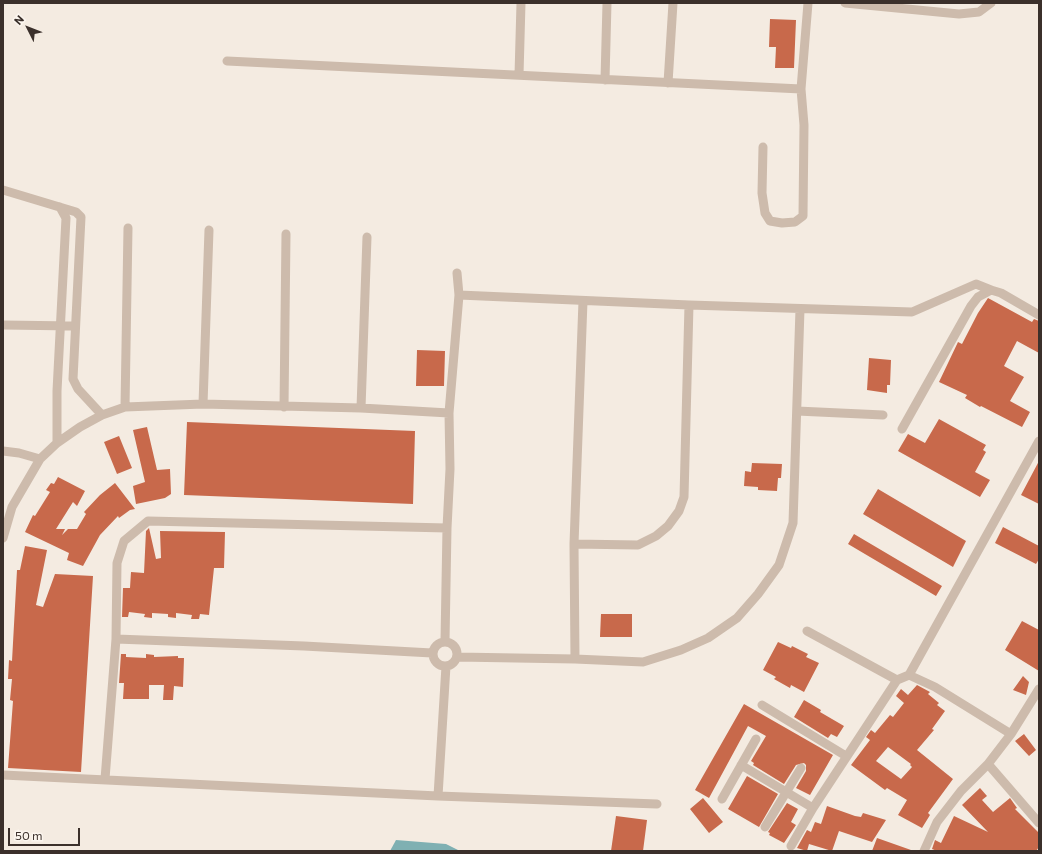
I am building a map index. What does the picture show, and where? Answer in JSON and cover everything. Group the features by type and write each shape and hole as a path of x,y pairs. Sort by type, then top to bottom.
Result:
{"street":[{"path":"519,75 520,3"},
{"path":"605,80 607,3"},
{"path":"668,83 673,3"},
{"path":"763,147 762,193 766,213 770,221 782,223 795,222 802,216 804,125 801,89 808,3"},
{"path":"845,3 959,14 979,12 992,3"},
{"path":"227,61 801,89"},
{"path":"3,190 76,212 81,217 73,379 78,389 102,415"},
{"path":"57,443 57,392 66,218 60,207"},
{"path":"125,408 128,228"},
{"path":"203,404 210,230"},
{"path":"284,407 286,234"},
{"path":"361,408 367,237"},
{"path":"64,255 79,255"},
{"path":"445,641 447,528 450,469 449,413 459,295 458,273"},
{"path":"459,295 689,305 912,312 976,284 1001,293 1039,315"},
{"path":"902,429 971,306 978,297 991,290"},
{"path":"575,659 574,544 583,301"},
{"path":"574,544 638,545 668,526 679,511 684,497 689,305"},
{"path":"457,657 643,662 681,650 708,638 737,618 758,594 779,565 793,523 800,309"},
{"path":"3,325 75,326"},
{"path":"3,538 12,507 40,458 57,443 80,427 102,415 125,408 203,404 361,408 449,413"},
{"path":"797,412 883,415"},
{"path":"791,846 846,756 897,680 909,675 1039,441"},
{"path":"3,451 40,458"},
{"path":"105,778 116,639 117,563 124,541 148,521 447,528"},
{"path":"807,631 897,680"},
{"path":"116,639 304,646 432,653"},
{"path":"445,641 450,642 456,648 457,657 446,666 436,663 432,653 436,645 445,641"},
{"path":"438,796 446,666"},
{"path":"909,675 935,687 1011,734"},
{"path":"924,851 937,822 961,791 988,764 1036,703 1039,689"},
{"path":"762,705 846,756"},
{"path":"722,799 756,739"},
{"path":"988,764 1039,823"},
{"path":"742,765 813,808"},
{"path":"765,827 801,768"},
{"path":"3,774 438,796 657,804"}],"water":[{"path":"396,840 446,844 460,851 390,851"}],"building":[{"path":"770,19 796,20 794,68 775,68 776,47 769,47"},
{"path":"988,298 1032,322 1034,319 1039,321 1039,353 1017,341 1004,366 1024,377 1010,401 1030,412 1022,427 981,406 980,407 965,398 967,395 939,382 958,342 962,344 978,313"},
{"path":"417,350 445,351 444,386 416,386"},
{"path":"869,358 891,360 890,385 887,385 887,393 867,390"},
{"path":"939,419 986,445 983,450 986,452 975,472 990,480 980,497 898,451 908,434 925,443"},
{"path":"187,422 415,431 413,504 184,495"},
{"path":"147,427 157,470 170,469 171,494 165,498 136,504 133,486 145,482 133,430"},
{"path":"119,436 132,468 117,474 104,442"},
{"path":"1039,461 1039,504 1021,495"},
{"path":"752,463 782,464 781,478 778,478 777,491 758,490 758,487 744,486 745,471 751,472"},
{"path":"58,477 85,491 77,506 73,502 56,529 65,529 62,535 68,529 77,529 86,514 84,512 100,495 115,483 135,509 130,510 119,518 118,516 100,535 83,566 67,560 69,553 25,532 33,515 35,516 50,492 46,490 51,483 54,484"},
{"path":"878,489 966,541 953,567 863,514"},
{"path":"1003,527 1039,546 1039,559 1036,564 995,543"},
{"path":"149,528 156,559 161,558 160,531 225,532 224,568 214,568 209,615 200,614 199,619 191,619 192,615 176,613 176,618 168,617 168,614 152,613 152,618 144,617 145,614 129,612 128,617 122,617 123,588 130,588 131,572 144,573 146,531"},
{"path":"854,534 942,586 936,596 848,544"},
{"path":"25,546 47,550 36,605 43,607 55,574 93,576 81,772 8,768 13,701 10,700 12,679 8,679 9,660 12,661 17,570 20,570"},
{"path":"601,614 632,614 632,637 600,637"},
{"path":"1022,621 1039,630 1039,671 1005,650"},
{"path":"778,642 791,648 792,646 808,654 806,657 819,663 804,692 791,685 790,688 774,679 776,677 763,670"},
{"path":"121,654 126,654 126,657 146,658 146,654 154,655 154,657 178,656 178,658 184,658 183,687 174,686 173,700 163,700 164,685 149,685 149,699 123,699 124,683 119,683"},
{"path":"1023,676 1029,682 1026,695 1013,690"},
{"path":"917,685 930,692 928,694 939,703 937,705 945,711 932,729 934,730 917,750 953,779 928,813 930,815 922,828 898,815 907,800 887,788 885,790 851,765 870,740 866,737 871,730 875,733 890,715 893,717 904,703 896,696 901,689 908,695","holes":["888,747 911,764 910,765 912,767 901,779 876,761"]},
{"path":"804,700 821,710 820,712 844,726 837,737 831,734 828,738 794,717"},
{"path":"744,704 833,755 810,795 796,788 806,771 806,765 804,763 796,765 784,784 753,765 754,763 751,761 766,736 748,726 709,798 695,790"},
{"path":"1024,734 1036,750 1029,756 1015,741"},
{"path":"747,776 778,794 759,827 728,809"},
{"path":"980,788 987,796 982,800 993,812 1010,798 1017,808 1015,809 1039,833 1039,847 1036,851 937,851 932,849 935,840 941,843 954,816 988,832 962,805"},
{"path":"703,798 723,822 709,833 690,809"},
{"path":"787,803 798,809 791,822 796,825 784,843 769,835 770,833 768,832"},
{"path":"827,806 855,816 861,817 863,813 886,820 872,842 839,831 832,851 809,844 807,851 797,848 807,830 811,832 815,822 821,824"},
{"path":"616,816 647,820 643,851 611,851"},
{"path":"877,838 911,850 911,851 872,851"}]}
